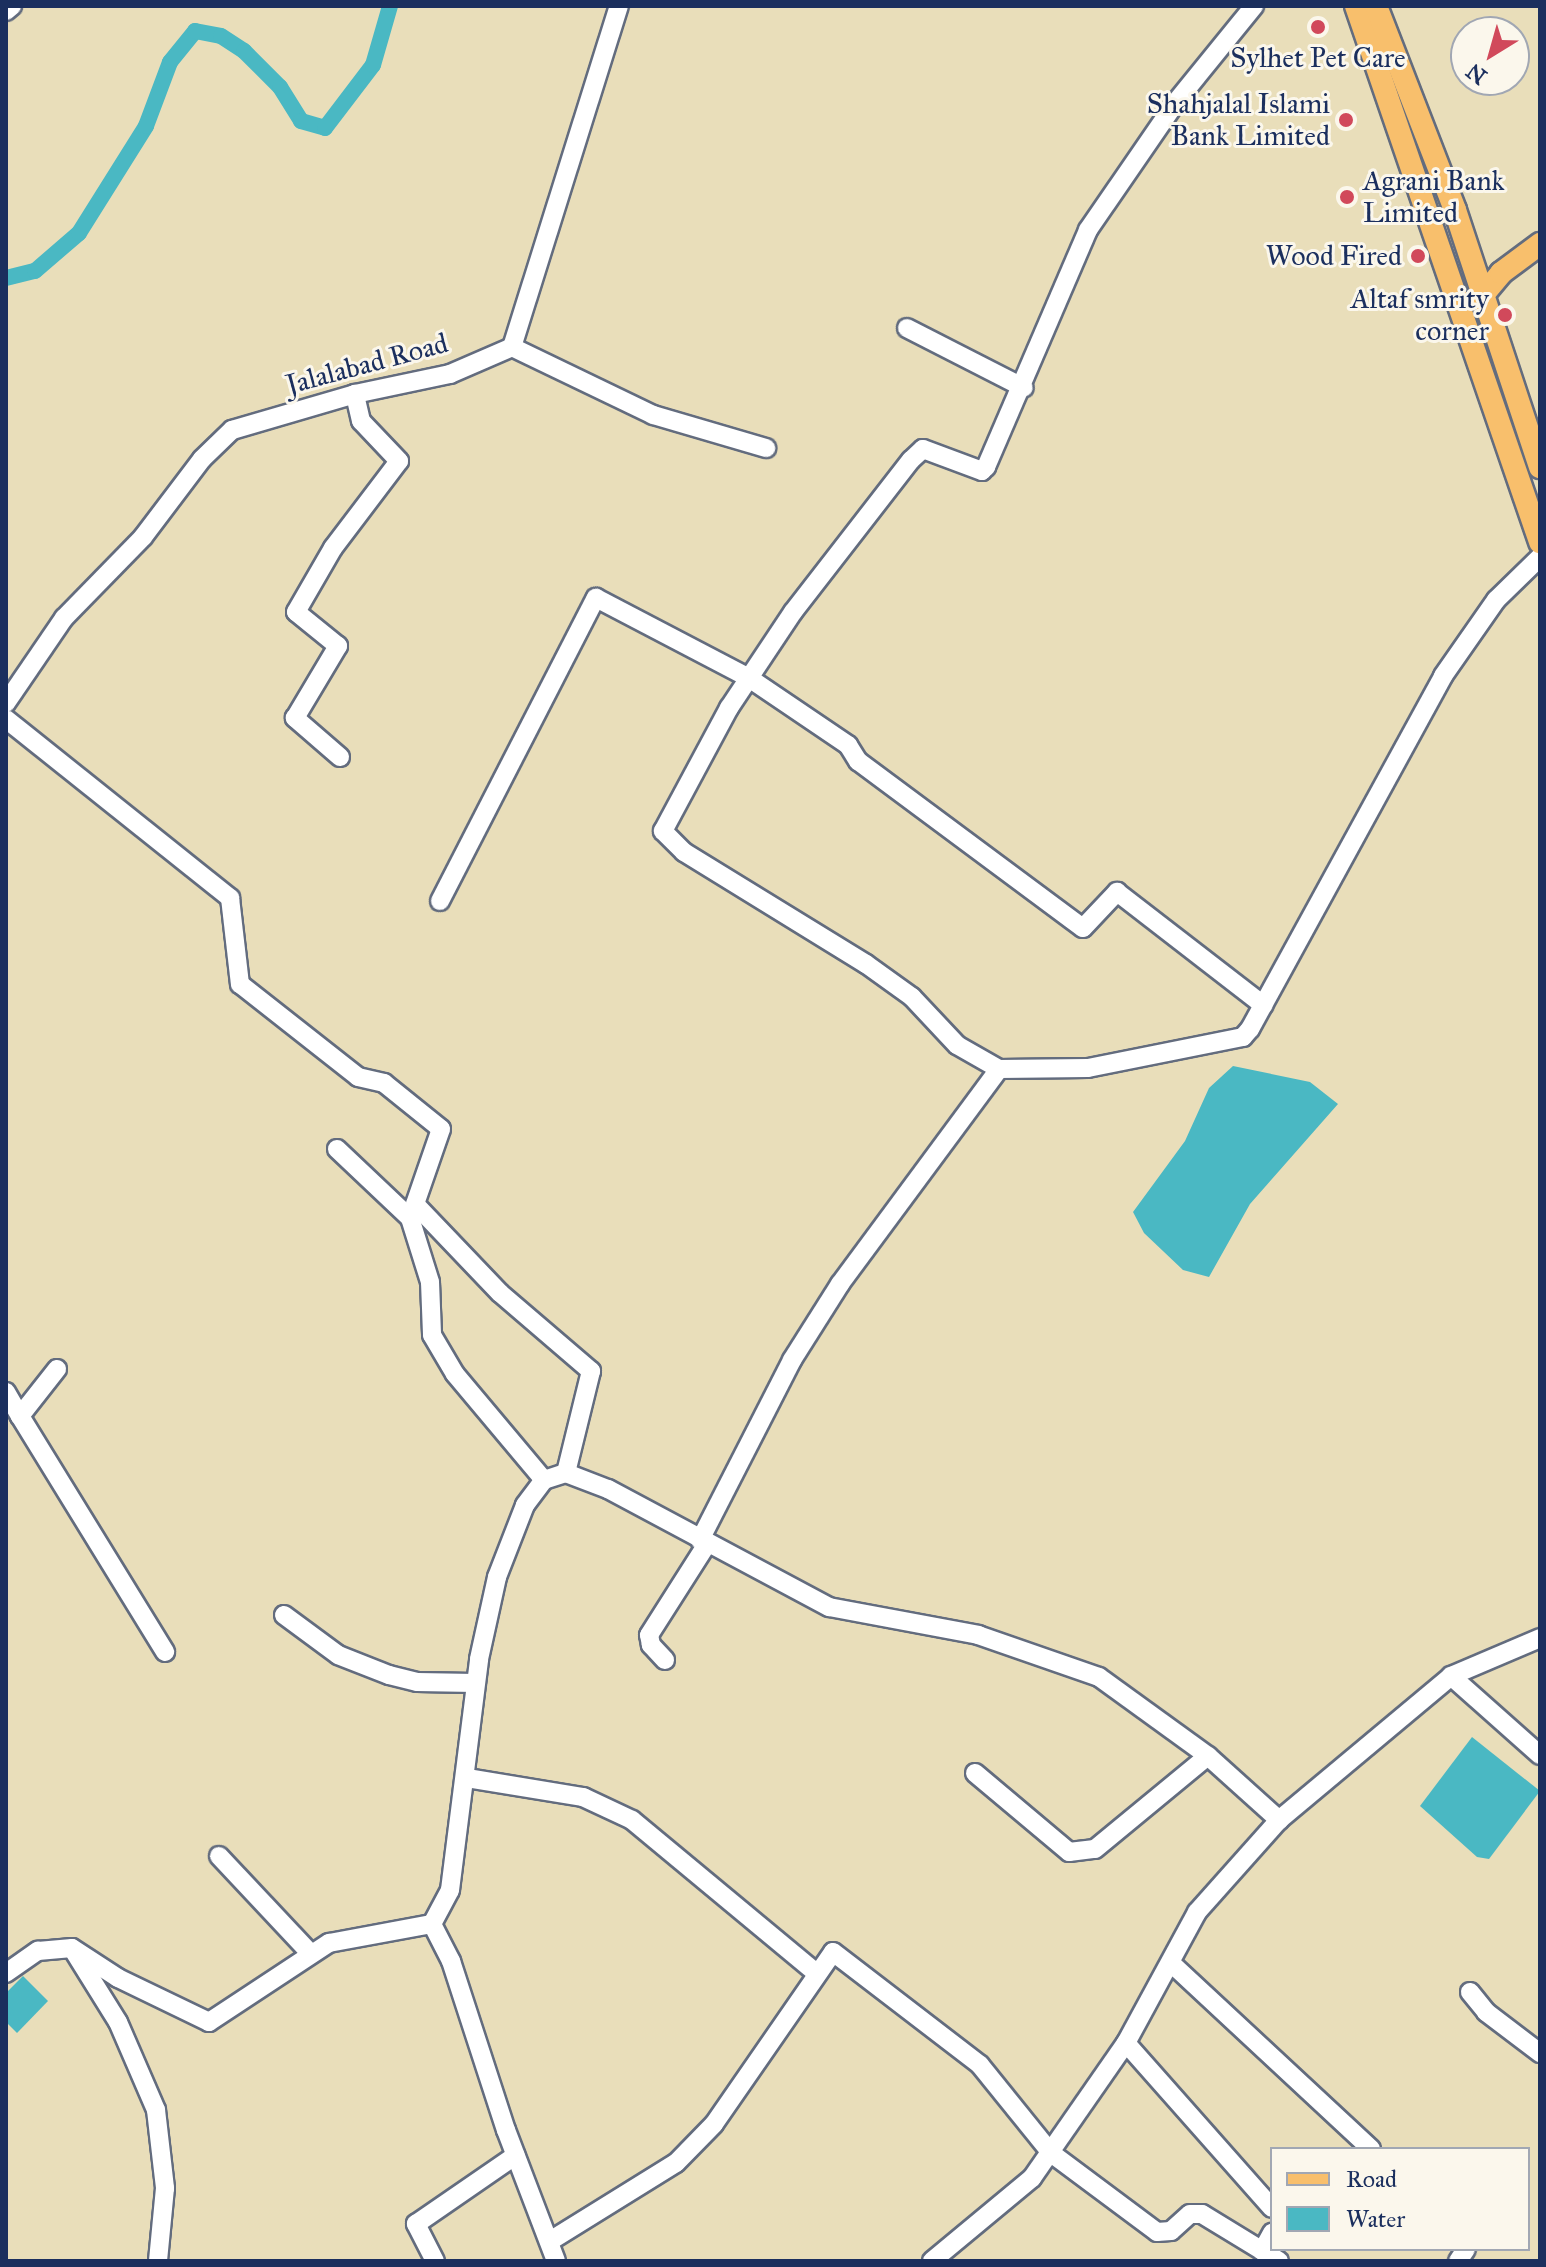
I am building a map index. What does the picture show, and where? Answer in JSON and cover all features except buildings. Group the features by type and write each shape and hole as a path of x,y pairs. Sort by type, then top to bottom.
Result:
{"main road":[{"path":"1356,6 1457,312 1540,542"},
{"path":"1376,6 1482,296 1540,467"},
{"path":"1482,296 1501,273 1540,244"},
{"path":"1482,296 1502,289 1540,259"}],"street":[{"path":"619,6 512,347 653,415 766,448"},
{"path":"1254,6 1176,102 1088,230 1043,328 1024,388 982,471 923,449 911,460 749,678 663,831 665,838 866,964 912,997 957,1045 999,1069 1088,1068 1243,1037 1443,676 1496,600 1540,557"},
{"path":"1457,312 1482,296"},
{"path":"907,328 1024,388"},
{"name":"Jalalabad Road","path":"6,703 64,618 143,537 202,459 232,430 355,394 450,374 512,347"},
{"path":"340,757 295,718 338,646 296,612 333,548 399,461 361,421 355,394"},
{"path":"440,901 596,598 749,678 848,745 858,761 1083,928 1117,892 1263,1005"},
{"path":"6,719 230,898 240,984 358,1077 384,1083 439,1125 441,1133 412,1211 430,1282 432,1335 455,1374 544,1480"},
{"path":"665,1660 651,1645 649,1635 704,1542 792,1360 832,1296 999,1069"},
{"path":"337,1149 412,1211 500,1293 591,1371 566,1473"},
{"path":"20,1416 57,1369"},
{"path":"6,1392 165,1652"},
{"path":"432,1924 450,1890 467,1778 475,1683 497,1577 519,1517 544,1480 566,1473 608,1489 829,1607 978,1635 1099,1677 1208,1756 1279,1820"},
{"path":"284,1615 338,1655 389,1675 417,1682 475,1683"},
{"path":"932,2261 1032,2178 1126,2043 1197,1912 1279,1820 1451,1676 1540,1638"},
{"path":"1451,1676 1540,1755"},
{"path":"975,1773 1069,1852 1095,1849 1208,1756"},
{"path":"467,1778 583,1797 632,1820 815,1972"},
{"path":"219,1856 310,1953"},
{"path":"6,1973 38,1951 72,1948 118,1978 209,2022 310,1953 347,1937 432,1924"},
{"path":"432,1924 451,1961 516,2155 556,2261"},
{"path":"72,1948 118,2022 156,2110 165,2188 158,2261"},
{"path":"550,2241 676,2163 745,2083 815,1972 833,1952 898,1997 980,2065 1051,2153 1157,2232 1171,2231 1190,2214 1202,2214 1279,2261"},
{"path":"1171,1963 1369,2147"},
{"path":"1470,1992 1486,2012 1540,2053"},
{"path":"1126,2043 1270,2206"},
{"path":"435,2261 416,2224 516,2155"},
{"path":"1262,2251 1270,2237"}],"water":[{"path":"1233,1066 1310,1082 1338,1104 1250,1204 1209,1277 1183,1270 1144,1233 1133,1212 1185,1141 1209,1088"},
{"path":"1472,1737 1540,1791 1489,1859 1477,1857 1420,1806"},
{"path":"23,1976 48,2001 17,2033 6,2022 6,1993"}],"waterway":[{"path":"6,278 35,271 79,233 146,126 170,62 195,31 221,36 244,51 280,87 301,121 325,128 373,65 390,6"}],"place":[{"name":"Sylhet Pet Care","path":"1318,27"},
{"name":"Shahjalal Islami Bank Limited","path":"1346,120"},
{"name":"Agrani Bank Limited","path":"1347,197"},
{"name":"Wood Fired","path":"1418,256"},
{"name":"Altaf smrity corner","path":"1505,315"}]}
